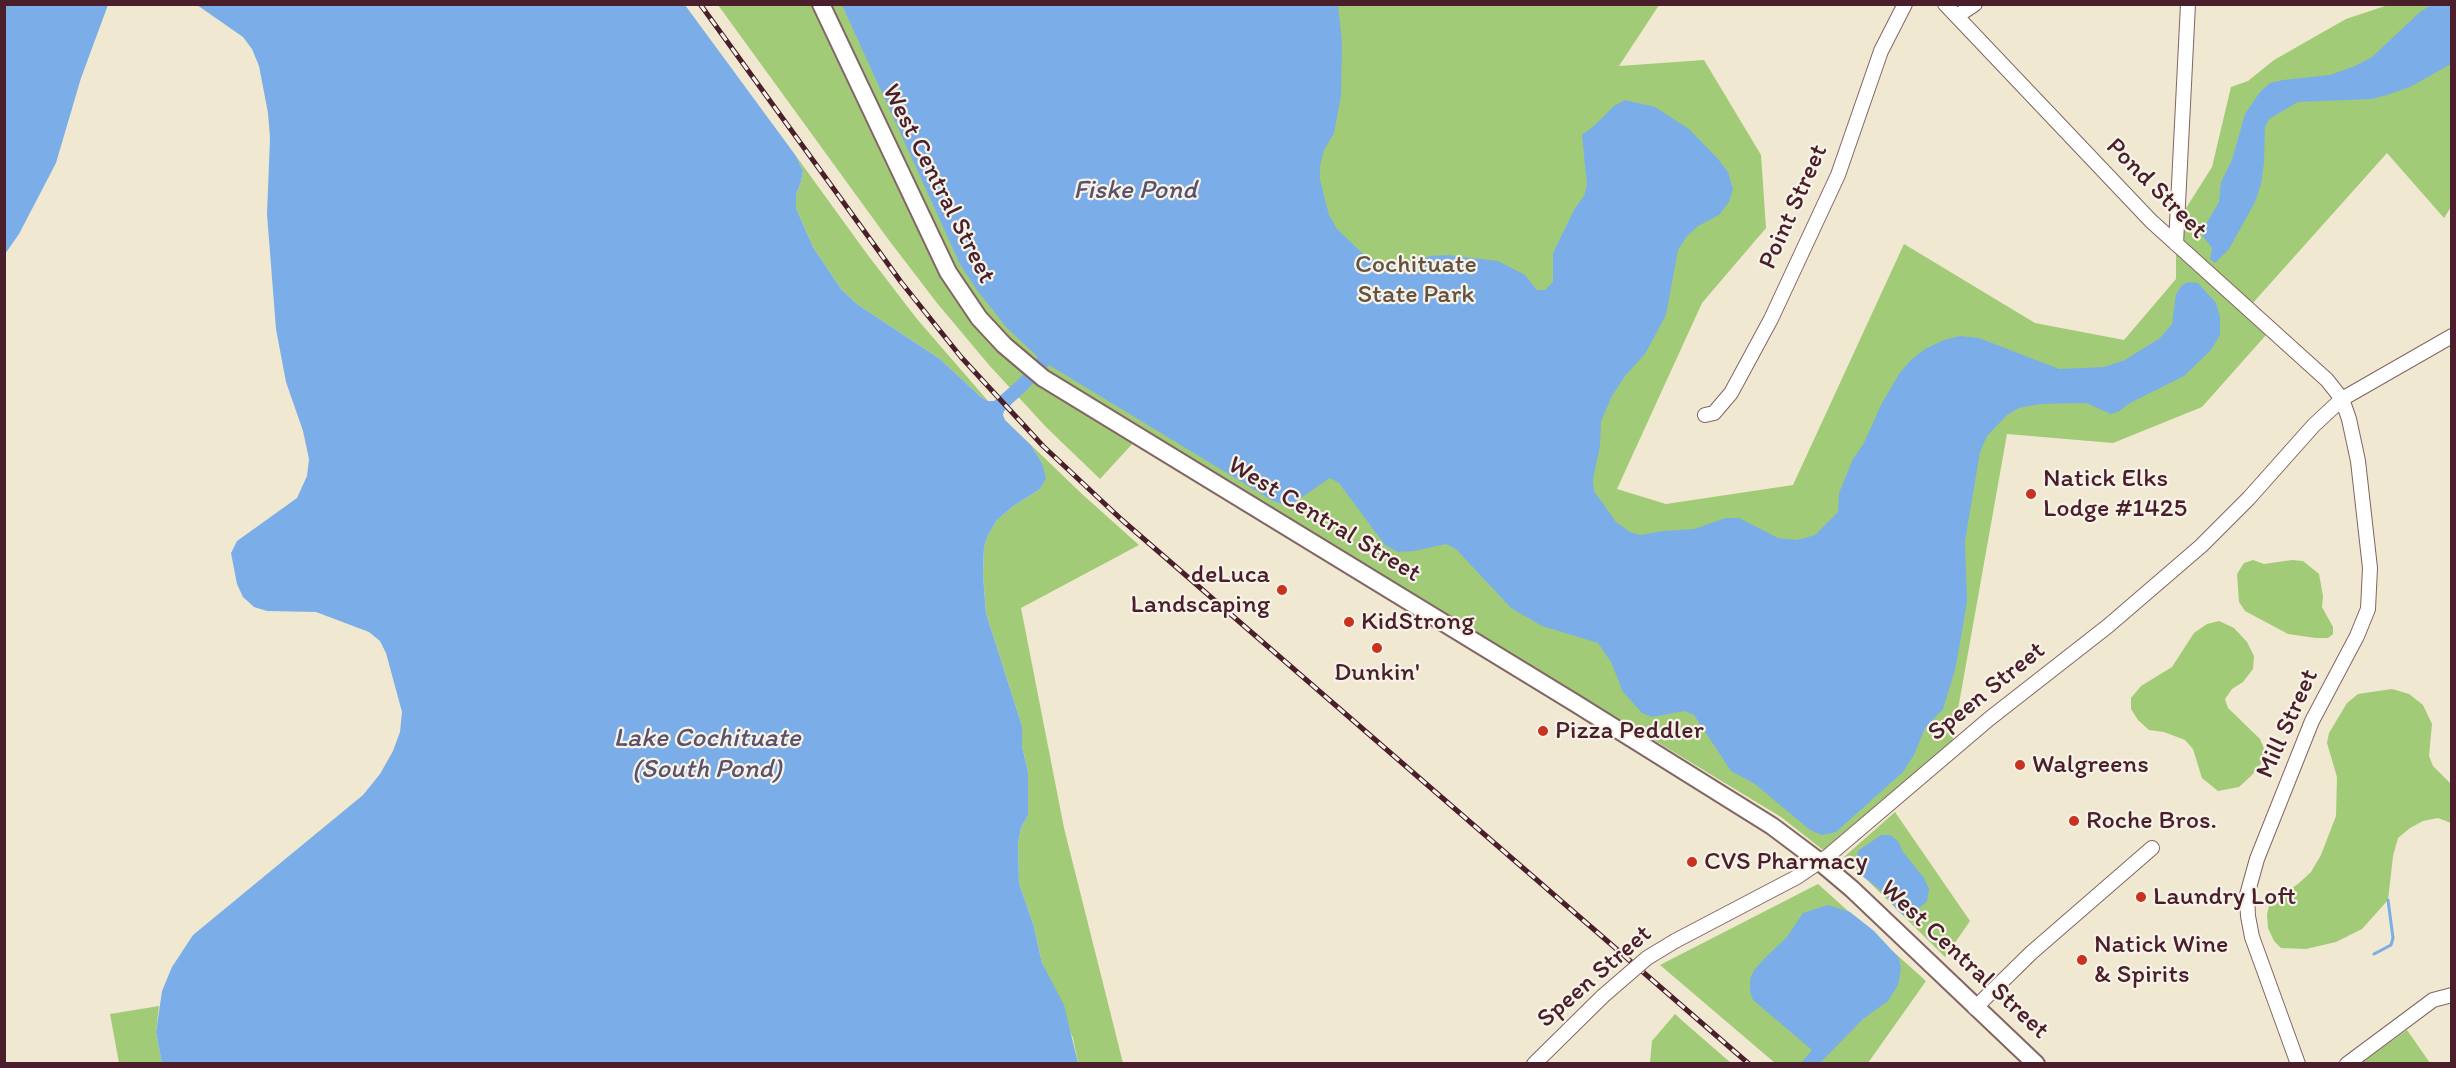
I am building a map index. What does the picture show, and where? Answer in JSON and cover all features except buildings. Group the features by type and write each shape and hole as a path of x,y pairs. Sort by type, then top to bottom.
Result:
{"main road":[{"name":"West Central Street","path":"821,4 948,272 979,318 1004,345 1043,378 1755,815 1820,862 1859,896 2036,1064"}],"street":[{"name":"Point Street","path":"1705,415 1714,413 1731,393 1771,319 1838,175 1881,51 1905,4"},
{"name":"Pond Street","path":"1945,4 2118,189 2327,380 2342,399"},
{"path":"1957,16 1975,4"},
{"path":"2176,244 2188,4"},
{"name":"Speen Street","path":"1534,1064 1647,958 1797,877 1820,862 1981,727 2108,626 2201,546 2241,506 2314,425 2342,399 2451,336"},
{"name":"Mill Street","path":"2298,1064 2252,938 2247,895 2255,865 2312,721 2356,636 2369,603 2370,568 2358,462 2349,419 2342,399"},
{"path":"1975,1008 2031,953 2152,848"},
{"path":"2347,1064 2433,1000 2451,995"}],"green space":[{"path":"718,5 811,5 931,256 961,308 988,342 1028,376 1051,393 1134,442 1100,479 1046,427 989,365 937,303"},
{"name":"Fiske Pond","path":"821,5 1659,5 1619,66 1704,60 1761,155 1766,228 1702,303 1617,489 1666,504 1793,485 1904,244 2035,323 2124,340 2176,279 2176,224 2212,167 2231,87 2248,81 2274,60 2346,19 2388,5 2451,5 2451,207 2444,218 2387,153 2243,314 2266,335 2202,407 2113,443 2007,434 1952,743 1823,850 1781,817 1097,403 1032,369 979,318"},
{"path":"796,156 917,319 988,401 940,359 857,304 841,289 813,247 796,208 796,195 803,171"},
{"path":"1031,445 1139,545 1021,608 1064,828 1123,1063 1078,1063 1073,1038 1042,963 1034,927 1019,883 1018,843 1021,828 1028,815 1028,772 1022,746 1022,726 986,613 983,574 984,547 997,520 1040,489 1042,463"},
{"path":"2253,560 2264,564 2292,560 2303,561 2319,574 2323,596 2322,607 2333,627 2333,634 2328,638 2316,638 2288,634 2245,611 2239,602 2237,574 2244,563"},
{"path":"2219,621 2234,628 2247,642 2254,656 2253,669 2225,699 2228,708 2260,739 2265,751 2263,761 2239,787 2218,791 2202,778 2193,749 2185,740 2164,732 2149,730 2138,720 2131,709 2131,698 2141,686 2172,667 2194,633 2207,624"},
{"path":"2392,689 2409,694 2423,705 2432,724 2429,756 2433,766 2451,784 2451,823 2438,818 2423,821 2398,838 2393,856 2388,900 2362,929 2336,942 2306,949 2281,948 2274,941 2268,928 2267,914 2270,903 2311,872 2321,855 2336,816 2337,777 2327,743 2329,733 2347,703 2358,694"},
{"path":"1895,812 1970,921 1945,957 1844,857"},
{"path":"1818,884 1926,981 1868,1063 1775,1063 1660,965"},
{"path":"159,1006 156,1032 162,1063 119,1063 110,1014"},
{"path":"1675,1014 1731,1063 1650,1063 1652,1041"},
{"path":"2407,1030 2430,1063 2360,1063"}],"water":[{"path":"5,4 108,5 81,78 56,163 19,234 5,254"},
{"name":"Lake Cochituate (South Pond)","path":"197,5 685,5 796,156 803,171 796,195 796,208 813,247 841,289 857,304 940,359 988,401 994,401 1018,380 1037,359 1037,356 1007,328 960,264 842,5 1338,5 1342,42 1341,96 1334,133 1324,150 1320,166 1320,180 1329,215 1337,229 1361,252 1377,261 1395,265 1431,256 1448,255 1498,261 1525,275 1537,290 1545,290 1553,282 1553,253 1575,208 1584,196 1587,185 1582,135 1614,106 1625,100 1655,107 1689,129 1718,159 1728,172 1733,189 1729,202 1719,215 1698,226 1687,236 1678,250 1666,315 1645,354 1625,376 1612,396 1601,421 1600,446 1593,479 1594,491 1616,522 1630,532 1640,535 1694,529 1726,518 1739,518 1778,538 1797,540 1815,535 1838,512 1839,493 1853,459 1864,443 1881,405 1899,374 1925,349 1944,340 1960,336 1979,338 2059,369 2104,367 2125,360 2160,338 2172,324 2176,294 2182,285 2188,282 2198,283 2216,303 2220,317 2220,335 2211,350 2184,376 2130,403 2118,412 2111,414 2086,403 2040,404 2019,408 2007,415 1987,436 1980,452 1965,541 1967,601 1955,670 1943,709 1925,728 1914,755 1903,772 1836,832 1822,835 1810,830 1755,784 1731,771 1694,715 1684,711 1652,717 1642,713 1623,692 1611,662 1598,643 1542,626 1511,608 1456,549 1446,544 1398,552 1385,545 1339,483 1330,478 1289,506 1273,501 1049,365 1004,411 1003,415 1005,420 1031,445 1042,463 1046,478 1040,489 997,520 984,547 983,574 986,613 1022,726 1022,746 1028,772 1028,815 1021,828 1018,843 1019,883 1034,927 1042,963 1064,1005 1078,1063 162,1064 156,1032 162,991 172,967 193,935 363,795 380,774 393,751 400,732 402,712 386,653 380,641 369,632 316,612 267,611 254,607 243,597 237,584 231,553 237,541 297,498 307,476 309,459 303,431 286,382 276,329 267,214 270,138 259,66 252,49 243,37"},
{"path":"2431,5 2451,5 2451,64 2410,87 2387,95 2372,99 2298,102 2269,119 2265,127 2261,184 2255,202 2229,249 2215,263 2210,259 2212,248 2202,235 2203,229 2219,202 2221,182 2232,160 2245,114 2260,92 2270,83 2330,75 2355,66 2372,57 2420,12"},
{"path":"1881,835 1890,835 1898,841 1929,889 1927,901 1911,916 1903,915 1898,911 1883,892 1861,875 1858,867 1856,860 1858,851"},
{"path":"1828,905 1850,912 1874,931 1899,958 1901,969 1898,985 1888,1001 1863,1019 1820,1063 1801,1063 1812,1050 1753,1000 1750,992 1750,979 1754,970 1787,937 1803,913"}],"waterway":[{"path":"2374,954 2391,945 2393,938 2388,900"}],"railway":[{"path":"700,4 901,282 961,357 1043,446 1122,520 1749,1064"}],"place":[{"name":"Natick Elks Lodge #1425","path":"2031,494"},
{"name":"deLuca Landscaping","path":"1282,590"},
{"name":"KidStrong","path":"1349,622"},
{"name":"Dunkin'","path":"1377,648"},
{"name":"Pizza Peddler","path":"1543,731"},
{"name":"Walgreens","path":"2020,765"},
{"name":"Roche Bros.","path":"2074,821"},
{"name":"CVS Pharmacy","path":"1692,862"},
{"name":"Laundry Loft","path":"2141,897"},
{"name":"Natick Wine & Spirits","path":"2082,960"}],"park label":[{"name":"Cochituate State Park","path":"1416,280"}]}
